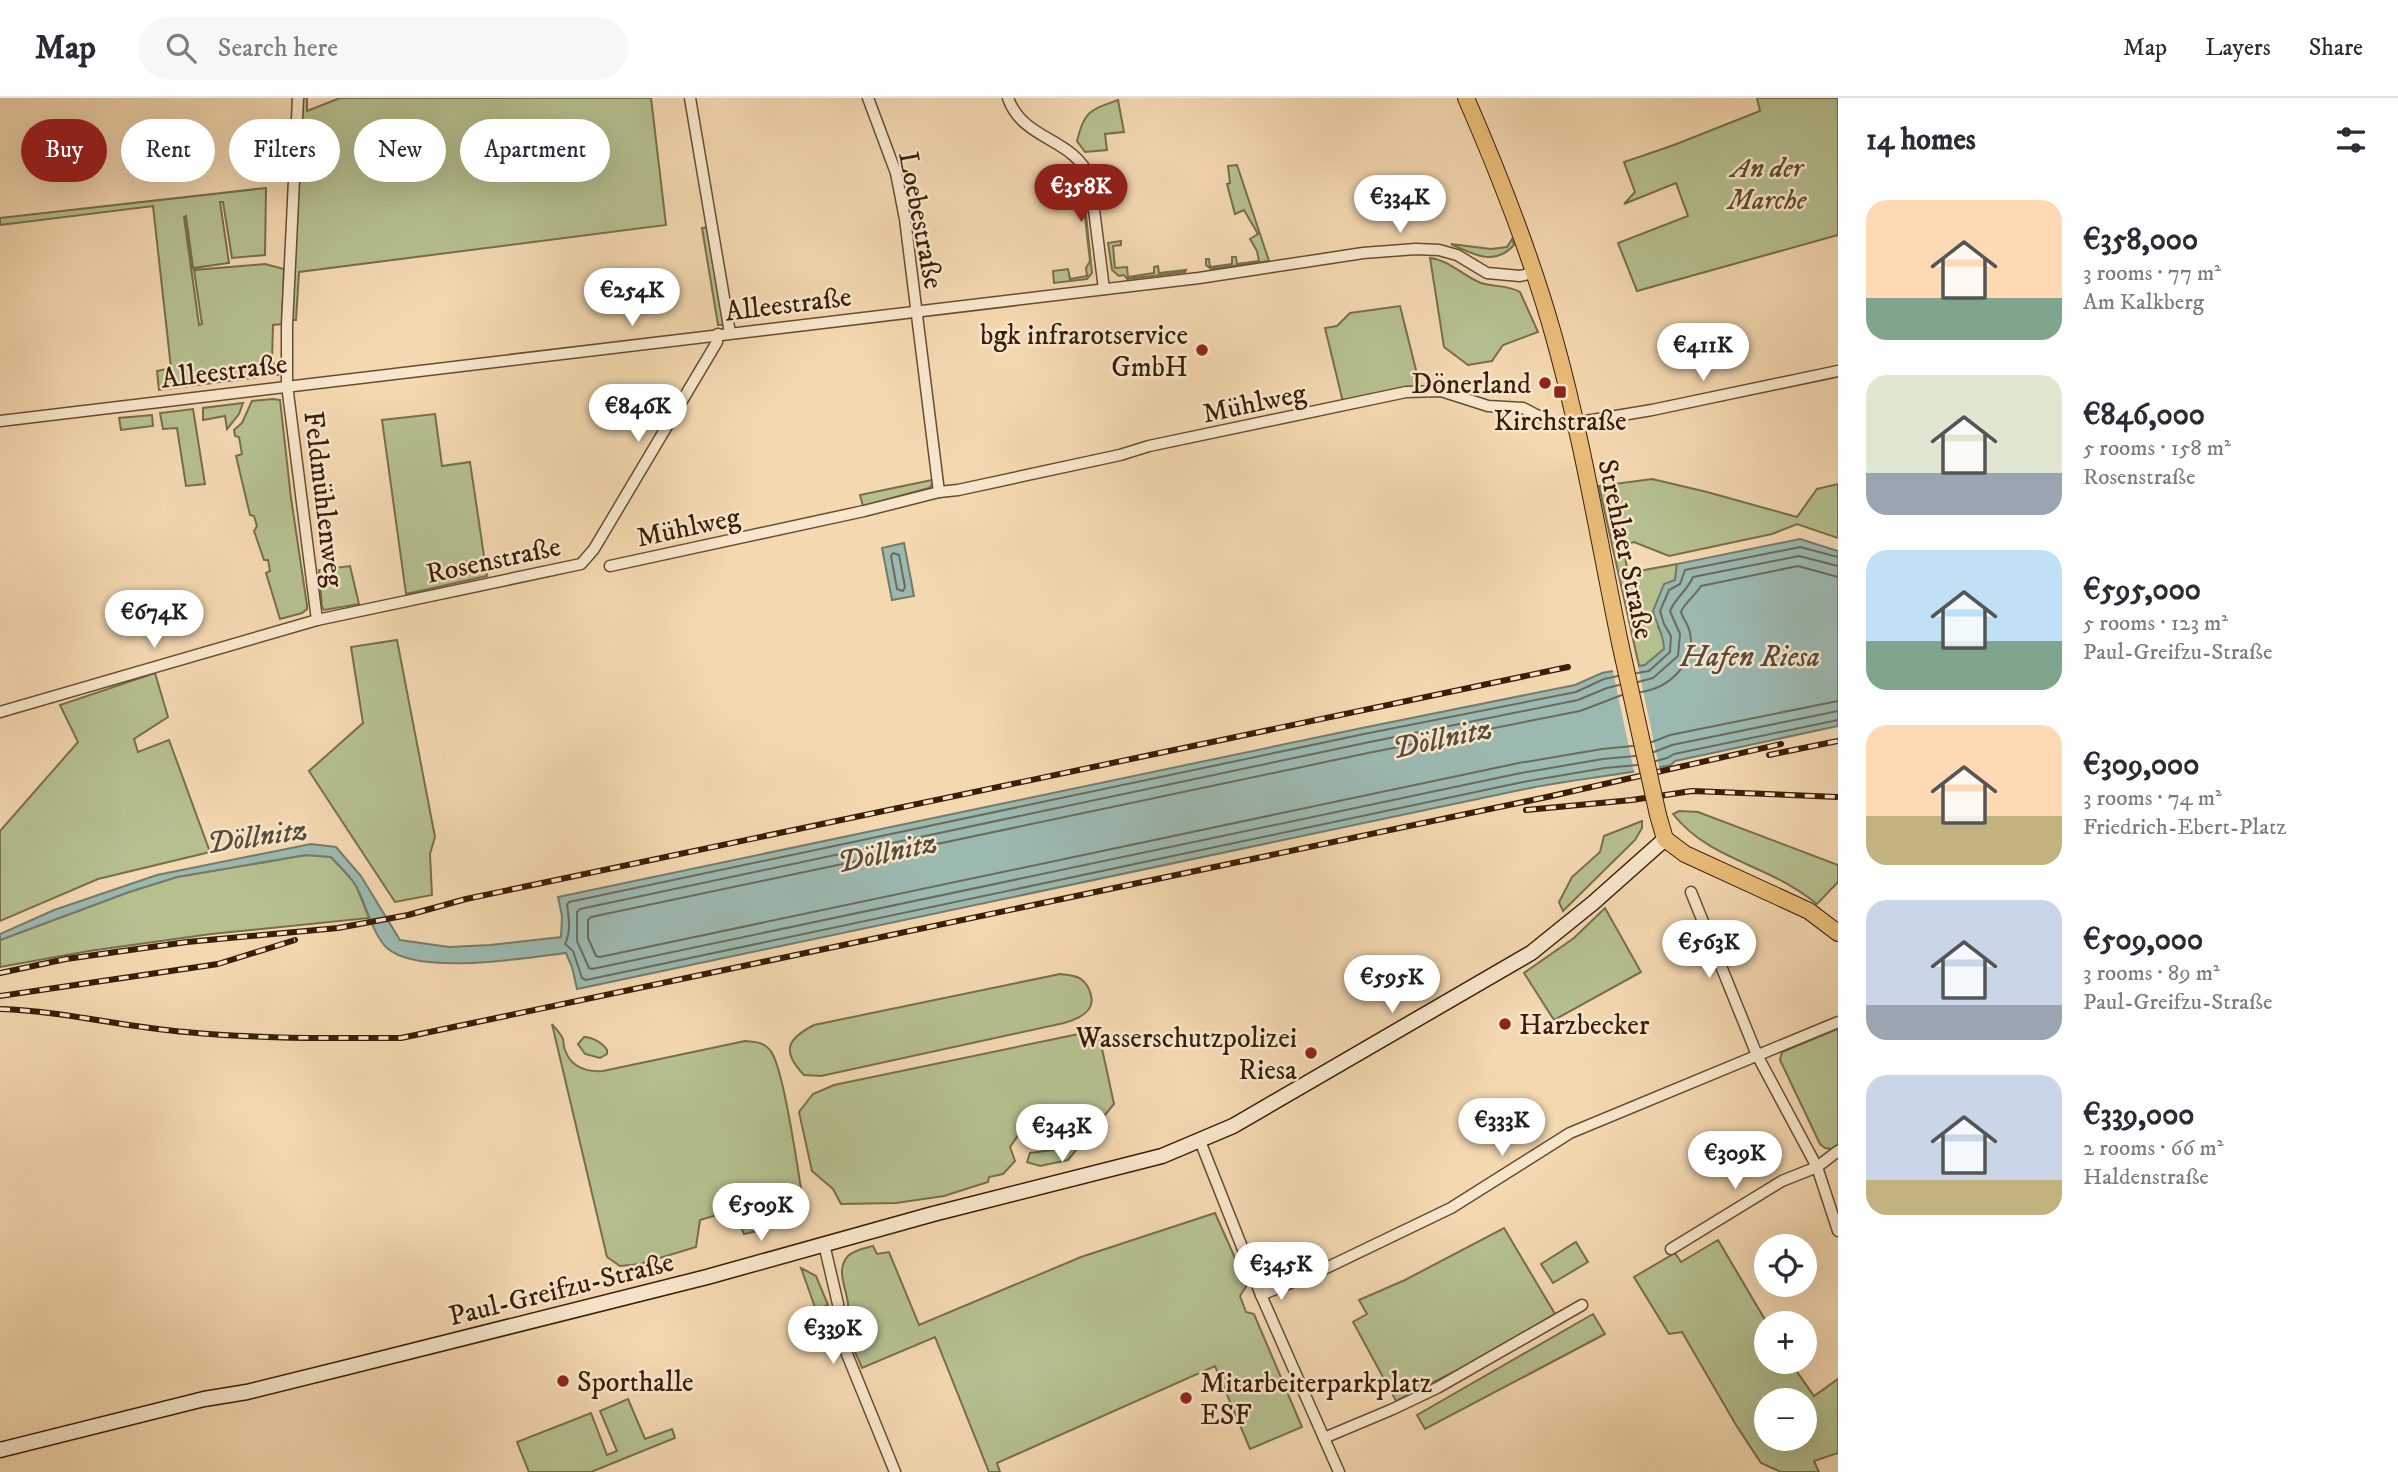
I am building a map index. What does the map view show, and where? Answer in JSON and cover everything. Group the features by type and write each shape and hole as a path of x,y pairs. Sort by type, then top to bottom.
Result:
{"main road":[{"name":"Strehlaer Straße","path":"1466,98 1508,199 1555,339 1665,839"},
{"path":"1665,839 1708,866 1809,911 1838,933"},
{"name":"Paul-Greifzu-Straße","path":"0,1450 204,1399 247,1392 707,1277 1126,1166 1200,1141 1233,1126 1324,1075 1531,953 1665,839"}],"street":[{"name":"Feldmühlenweg","path":"298,98 287,325 287,385 317,620"},
{"path":"690,98 730,333"},
{"name":"Loebestraße","path":"868,98 897,181 905,219 916,311"},
{"path":"1008,98 1023,125 1072,152 1085,165 1090,178 1104,289"},
{"name":"Alleestraße","path":"0,421 1199,278 1363,253 1440,250 1487,273 1520,276 1533,273"},
{"path":"916,311 939,492"},
{"name":"Rosenstraße","path":"0,712 317,620 581,564 594,549 717,342 718,334"},
{"path":"1575,424 1838,371"},
{"name":"Mühlweg","path":"610,566 939,492 1120,455 1149,446 1406,392 1441,391 1488,406 1523,408 1552,423 1575,424"},
{"path":"1691,892 1757,1055 1817,1167 1838,1230"},
{"path":"1261,1295 1322,1270 1451,1208 1570,1133 1838,1022"},
{"path":"1200,1141 1261,1295 1339,1472"},
{"path":"1671,1249 1782,1181 1817,1167 1838,1151"},
{"path":"824,1244 838,1304 840,1337 895,1472"},
{"path":"1324,1438 1437,1388 1582,1305"}],"green space":[{"path":"303,98 307,98 307,111 340,98 651,98 666,225 299,272 296,320 292,320 299,182 340,182 340,119 302,119"},
{"name":"An der Marche","path":"1757,98 1838,98 1838,235 1637,291 1618,243 1688,216 1676,183 1624,204 1635,192 1624,162 1760,111"},
{"path":"1118,100 1124,132 1105,134 1107,150 1085,152 1077,141 1082,123 1095,109"},
{"path":"1237,165 1269,261 1211,269 1206,265 1206,259 1209,259 1210,267 1232,264 1232,257 1236,257 1237,264 1259,261 1250,239 1258,234 1244,210 1235,214 1227,184 1230,183 1228,166"},
{"path":"266,188 265,255 232,258 223,202 220,202 229,263 193,268 186,216 184,217 199,325 202,324 194,270 265,264 284,269 282,324 273,325 272,363 282,365 282,374 159,390 157,371 171,368 153,206 0,225 0,218"},
{"path":"1078,205 1085,205 1092,273 1087,279 1054,283 1053,271 1068,269 1070,279 1087,276 1086,268 1090,261 1084,209 1077,210"},
{"path":"709,227 724,320 722,325 718,325 702,228"},
{"path":"1512,239 1514,245 1506,252 1491,257 1475,255 1451,244 1491,249 1507,247"},
{"path":"1121,241 1121,245 1113,246 1115,268 1127,267 1128,277 1154,273 1154,267 1158,266 1159,273 1186,270 1127,279 1124,275 1119,276 1112,270 1108,243"},
{"path":"1430,258 1437,259 1481,283 1520,292 1538,332 1503,345 1492,361 1468,365 1444,347"},
{"path":"1400,306 1420,386 1343,402 1325,328 1337,326 1350,313"},
{"path":"280,400 307,605 307,609 302,613 280,619 266,573 270,571 268,560 264,560 254,531 257,526 254,516 250,515 236,456 242,454 239,437 235,436 234,430 242,423 252,401"},
{"path":"243,403 239,414 227,429 225,416 203,420 203,408"},
{"path":"193,409 205,484 186,486 177,428 163,429 160,413"},
{"path":"435,414 442,466 470,462 487,576 406,594 382,420"},
{"path":"152,415 153,426 121,430 119,418"},
{"path":"1652,479 1797,517 1817,489 1838,484 1838,538 1797,524 1772,534 1669,556 1634,542 1623,545 1628,573 1677,564 1675,580 1658,627 1664,638 1664,649 1645,665 1639,666 1599,486"},
{"path":"932,480 929,488 863,506 860,495"},
{"path":"350,566 359,604 324,610 319,570"},
{"path":"397,640 435,837 430,854 432,895 395,902 309,771 363,723 351,647"},
{"path":"155,673 168,717 134,739 138,752 169,740 210,852 98,879 0,921 0,831 78,742 60,705"},
{"path":"1679,811 1698,812 1838,865 1838,882 1817,904 1783,881 1731,857 1694,835 1673,814"},
{"path":"1642,821 1642,828 1635,840 1563,911 1559,902 1572,877 1600,852 1604,836"},
{"path":"306,855 331,857 355,883 369,918 211,934 0,967 0,940 129,892 177,877"},
{"path":"1605,908 1641,972 1554,1020 1524,973 1574,938"},
{"path":"1060,974 1081,979 1091,994 1091,1006 1087,1012 1064,1023 821,1076 804,1075 792,1059 790,1046 793,1041 814,1025"},
{"path":"552,1024 562,1037 564,1049 571,1061 591,1071 603,1071 745,1041 768,1047 781,1077 786,1099 804,1207 792,1223 744,1234 733,1210 700,1220 696,1247 640,1264 620,1266 607,1257"},
{"path":"1838,1029 1838,1144 1832,1149 1820,1144 1780,1060 1782,1052"},
{"path":"1098,1030 1114,1104 1068,1160 1040,1166 1027,1162 1030,1153 1053,1150 1050,1133 1019,1134 1010,1147 1015,1161 1003,1174 989,1177 988,1182 944,1196 896,1203 841,1204 833,1189 812,1171 799,1112 813,1094 834,1085"},
{"path":"584,1037 600,1043 607,1050 607,1054 600,1058 585,1054 578,1044"},
{"path":"1215,1213 1247,1285 1240,1296 1246,1312 1254,1314 1302,1427 1250,1449 1215,1366 997,1463 1000,1472 989,1472 935,1337 862,1368 850,1341 842,1267 853,1252 873,1246 877,1254 889,1252 919,1325 1081,1257"},
{"path":"1504,1228 1555,1314 1476,1361 1396,1401 1353,1322 1367,1314 1359,1300 1405,1280"},
{"path":"1718,1240 1760,1311 1754,1311 1754,1374 1798,1374 1808,1388 1754,1388 1754,1451 1817,1451 1817,1394 1838,1379 1838,1453 1814,1461 1819,1472 1781,1472 1761,1463 1682,1332 1669,1334 1634,1277 1675,1253 1681,1262"},
{"path":"1576,1242 1588,1262 1553,1283 1541,1264"},
{"path":"801,1268 816,1276 828,1305 816,1310"},
{"path":"1593,1314 1605,1334 1425,1429 1417,1415"},
{"path":"628,1399 645,1439 672,1429 675,1438 591,1472 529,1472 517,1442 591,1413 607,1455 617,1451 600,1411"}],"water":[{"name":"Hafen Riesa","path":"1800,539 1838,551 1838,726 1675,761 1671,765 1525,789 577,989 566,953 500,961 447,963 402,956 387,948 373,927 356,886 331,857 306,855 177,877 0,940 0,934 54,910 157,875 311,844 336,847 361,876 400,940 449,947 561,937 562,916 558,897 1575,685 1602,673 1645,665 1664,649 1653,611 1664,584 1675,580 1677,564"},
{"path":"904,543 914,596 892,600 882,548"}],"pier":[{"path":"1637,662 1660,771 1635,776 1612,667"}],"railway":[{"path":"0,973 66,959 187,942 338,928 408,915 466,899 1568,667"},
{"path":"1769,755 1838,741"},
{"path":"0,1009 213,1034 294,1038 401,1038 1547,797 1781,744"},
{"path":"1526,810 1632,800 1692,791 1838,797"},
{"path":"0,996 218,964 295,940"}],"place":[{"name":"bgk infrarotservice GmbH","path":"1202,350"},
{"name":"Dönerland","path":"1545,383"},
{"name":"Kirchstraße","path":"1560,392"},
{"name":"Harzbecker","path":"1505,1024"},
{"name":"Wasserschutzpolizei Riesa","path":"1311,1053"},
{"name":"Sporthalle","path":"563,1381"},
{"name":"Mitarbeiterparkplatz ESF","path":"1186,1398"}],"water label":[{"name":"Döllnitz","path":"1442,738"},
{"name":"Döllnitz","path":"257,836"},
{"name":"Döllnitz","path":"887,852"}]}
